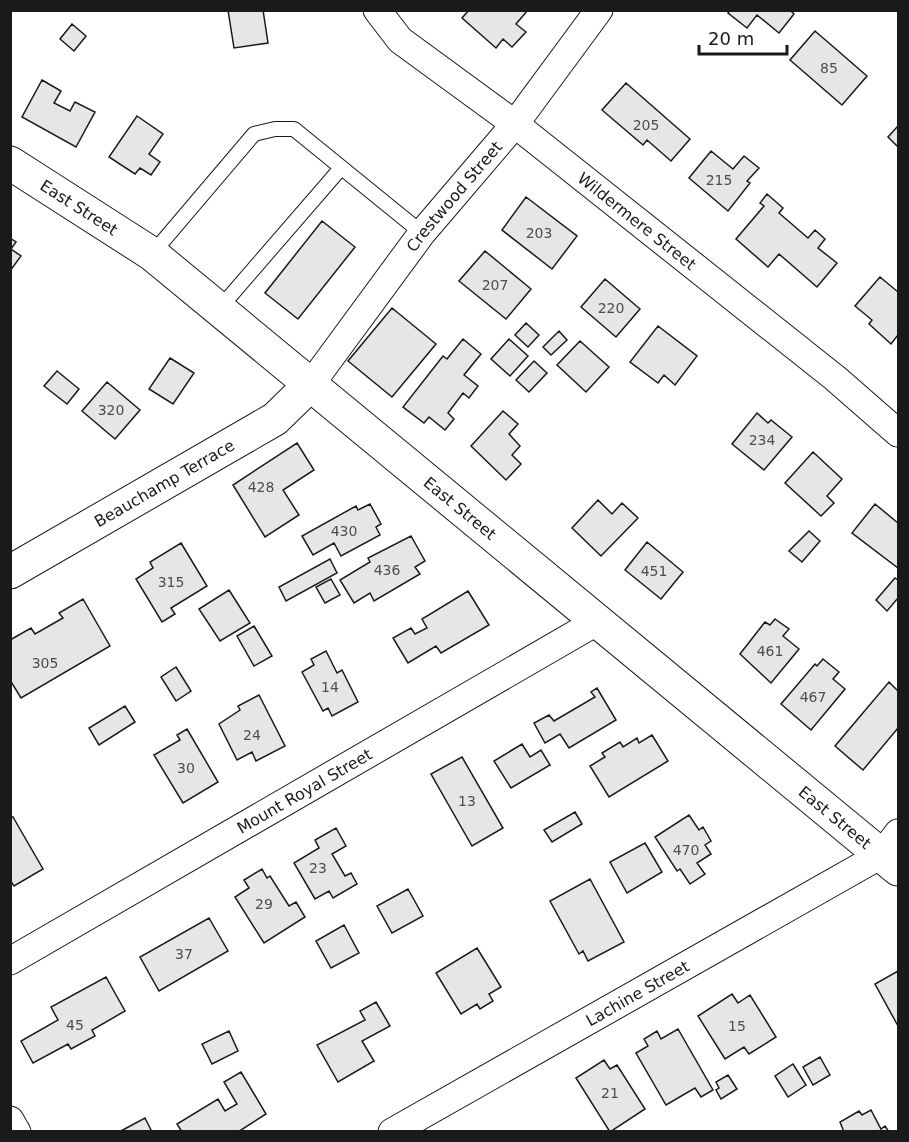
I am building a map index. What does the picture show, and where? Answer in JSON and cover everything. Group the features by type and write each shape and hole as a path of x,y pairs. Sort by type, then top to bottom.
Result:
{"main road":[{"name":"East Street","path":"10,163 152,254 598,621 893,853"},
{"name":"Beauchamp Terrace","path":"10,572 274,419 311,384"}],"street":[{"name":"Wildermere Street","path":"377,10 400,40 515,124 836,378 898,433"},
{"name":"Crestwood Street","path":"311,384 422,233 515,124 599,10"},
{"name":"Mount Royal Street","path":"10,960 598,621"},
{"name":"Lachine Street","path":"393,1131 893,853"},
{"path":"10,1120 17,1131"}],"lane":[{"path":"152,254 254,134 275,129 294,129 422,233"},
{"path":"219,309 341,168"}],"building":[{"path":"228,10 263,10 268,43 234,48"},
{"path":"469,10 528,10 516,24 526,32 512,47 503,39 496,48 462,18"},
{"path":"730,10 790,10 794,14 779,33 757,15 747,28 728,13"},
{"path":"72,24 86,36 74,51 60,39"},
{"path":"815,31 867,76 842,105 790,60"},
{"path":"42,80 61,91 54,103 70,111 75,102 95,112 76,147 22,117"},
{"path":"626,83 690,139 671,161 647,140 643,145 602,110"},
{"path":"137,116 163,134 149,154 160,162 151,175 140,168 135,174 109,157"},
{"path":"898,126 898,147 888,137"},
{"path":"711,151 733,169 744,156 759,168 747,181 750,183 728,211 689,178"},
{"path":"767,194 783,208 779,213 808,238 815,230 825,239 818,248 837,263 817,287 779,254 768,267 736,239 764,206 760,203"},
{"path":"526,197 577,236 552,269 502,230"},
{"path":"322,221 355,247 298,319 265,293"},
{"path":"10,238 16,242 11,249 21,256 10,271"},
{"path":"485,251 531,289 506,319 459,281"},
{"path":"880,277 898,292 898,335 891,344 869,324 872,320 855,306"},
{"path":"605,279 640,309 616,337 581,307"},
{"path":"392,308 436,344 392,397 348,361"},
{"path":"526,323 539,335 528,347 515,335"},
{"path":"658,326 697,356 675,385 664,375 658,383 630,362"},
{"path":"559,331 567,340 551,355 543,347"},
{"path":"463,339 481,354 464,375 478,386 469,398 463,393 448,413 454,419 445,430 429,417 424,423 403,407 443,356 447,359"},
{"path":"509,339 528,356 510,376 491,359"},
{"path":"580,341 609,367 586,392 557,365"},
{"path":"170,358 194,373 173,404 149,389"},
{"path":"534,361 547,373 529,392 516,380"},
{"path":"57,371 79,389 67,404 44,386"},
{"path":"107,382 140,410 115,439 82,411"},
{"path":"503,411 518,424 509,434 520,446 512,455 521,464 506,480 471,446"},
{"path":"757,413 768,423 771,420 792,437 764,470 732,444"},
{"path":"297,443 314,470 283,490 299,515 265,537 233,485"},
{"path":"813,452 842,479 827,496 834,503 821,516 785,483"},
{"path":"598,500 612,514 622,503 638,518 601,556 572,528"},
{"path":"370,504 381,524 376,527 380,535 341,556 334,543 313,555 302,536 356,506 358,510"},
{"path":"875,504 898,523 898,568 852,533"},
{"path":"809,531 820,541 802,562 789,551"},
{"path":"411,536 425,561 415,567 420,574 374,601 370,593 354,603 340,580 370,562 368,558"},
{"path":"647,542 683,572 661,599 625,570"},
{"path":"181,543 207,586 171,608 175,614 162,622 136,579 153,568 150,562"},
{"path":"330,559 337,573 286,601 279,587"},
{"path":"895,578 898,580 898,598 887,611 876,600"},
{"path":"331,579 340,595 325,603 316,587"},
{"path":"229,590 250,623 220,641 199,609"},
{"path":"468,591 489,625 441,653 436,646 408,663 393,638 411,628 415,634 427,628 422,619"},
{"path":"83,599 110,646 21,698 10,680 10,640 31,628 35,634 63,618 59,613"},
{"path":"775,619 789,629 783,636 799,649 771,683 740,654 765,622 770,625"},
{"path":"254,626 272,656 254,666 237,636"},
{"path":"326,651 337,673 342,670 358,702 332,716 328,708 323,711 302,672 314,665 311,659"},
{"path":"823,659 839,672 833,679 845,689 811,730 781,704 815,664 817,666"},
{"path":"176,667 191,691 176,701 161,677"},
{"path":"889,682 898,691 898,728 863,770 835,746"},
{"path":"597,688 616,720 569,748 560,734 545,743 534,723 549,715 554,721 595,697 591,692"},
{"path":"259,695 285,746 256,761 252,752 237,760 219,724 240,710 238,706"},
{"path":"125,706 135,722 99,745 89,728"},
{"path":"187,729 218,782 183,803 154,755 180,740 177,735"},
{"path":"652,735 668,761 609,797 590,766 605,757 602,753 620,742 623,747 637,738 639,743"},
{"path":"522,744 530,757 541,750 550,765 511,788 494,761"},
{"path":"462,757 503,828 472,846 431,774"},
{"path":"575,812 582,824 552,842 544,830"},
{"path":"689,815 699,830 703,827 711,841 705,845 711,854 697,863 705,874 690,884 680,869 677,871 655,837"},
{"path":"13,817 43,869 14,886 10,880 10,818"},
{"path":"336,828 346,846 332,854 345,876 351,873 357,884 333,898 329,891 315,899 294,863 319,848 315,840"},
{"path":"645,843 662,872 627,893 610,862"},
{"path":"262,869 267,878 270,876 289,906 296,902 305,917 264,943 235,897 249,888 244,880"},
{"path":"590,879 624,942 588,961 583,951 579,954 550,901"},
{"path":"408,889 423,916 392,933 377,906"},
{"path":"209,918 228,951 159,991 140,957"},
{"path":"344,925 359,953 331,968 316,941"},
{"path":"477,948 501,987 489,994 493,1001 480,1009 477,1004 461,1014 436,973"},
{"path":"898,971 898,1026 875,984"},
{"path":"106,977 125,1011 92,1030 95,1036 71,1049 68,1044 33,1063 21,1041 58,1020 51,1007"},
{"path":"732,994 738,1003 750,995 776,1037 749,1054 744,1047 725,1059 698,1016"},
{"path":"376,1002 390,1026 362,1041 374,1061 338,1082 317,1045 365,1020 360,1011"},
{"path":"678,1029 713,1090 701,1097 695,1088 666,1105 636,1053 648,1046 644,1039 657,1031 661,1039"},
{"path":"229,1031 238,1051 212,1064 202,1044"},
{"path":"820,1057 830,1075 813,1085 803,1067"},
{"path":"604,1060 610,1069 617,1065 645,1109 610,1132 576,1078"},
{"path":"793,1064 806,1085 788,1097 775,1076"},
{"path":"241,1072 266,1114 238,1132 182,1132 177,1124 218,1099 225,1111 237,1104 224,1082"},
{"path":"728,1075 737,1089 721,1099 716,1090 719,1088 716,1082"},
{"path":"871,1110 881,1129 885,1126 889,1132 844,1132 840,1122 859,1111 862,1115"},
{"path":"145,1118 152,1132 119,1132"}]}
